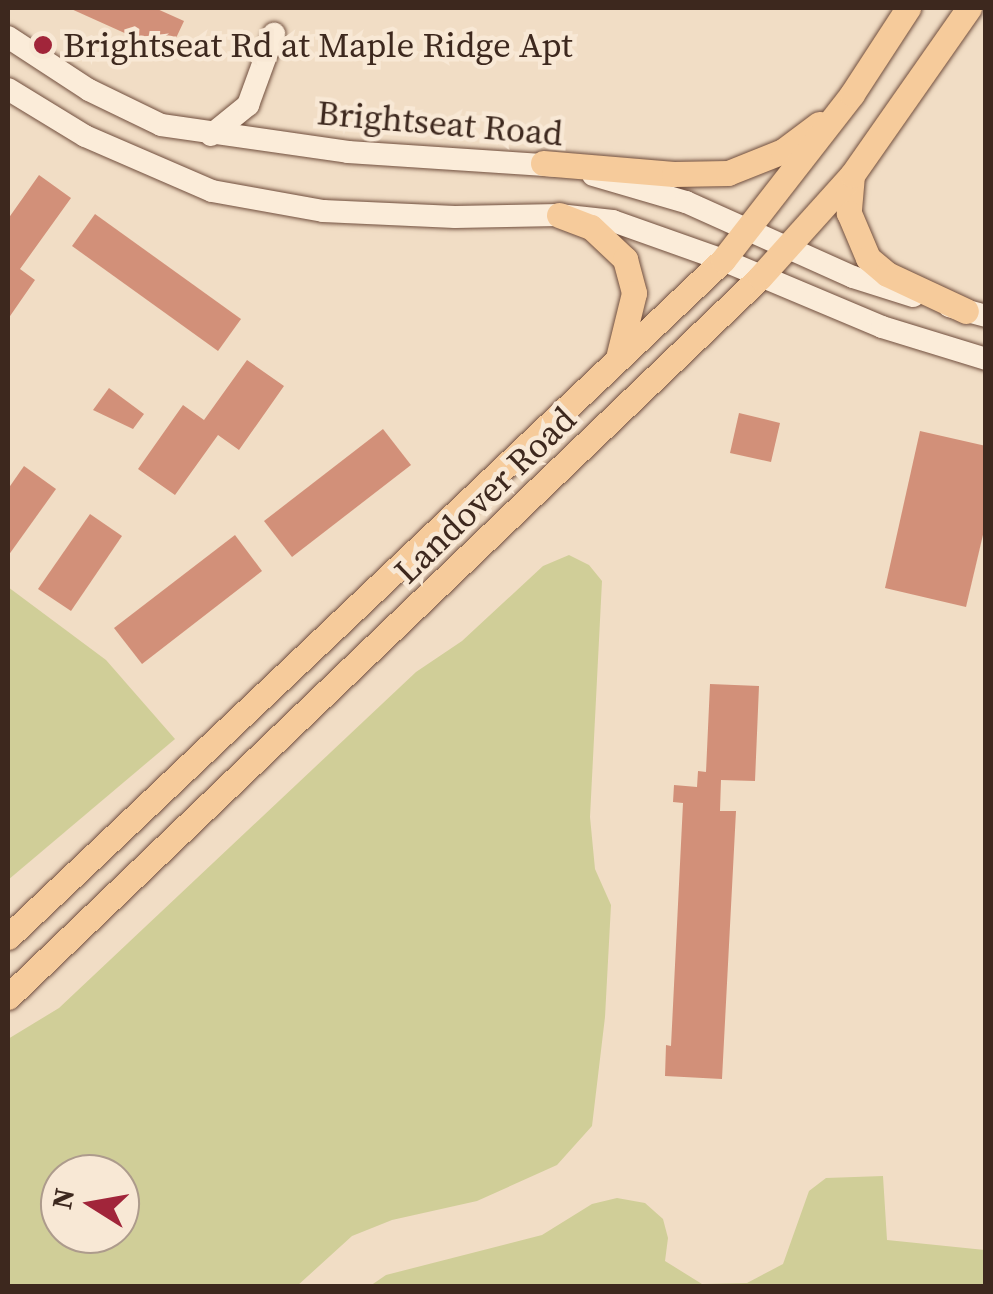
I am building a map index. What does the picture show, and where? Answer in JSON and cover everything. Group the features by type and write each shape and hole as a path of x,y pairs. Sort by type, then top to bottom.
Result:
{"main road":[{"name":"Landover Road","path":"8,937 723,260 852,94 908,8"},
{"name":"Landover Road","path":"8,997 760,277 852,174 969,8"},
{"path":"543,163 674,174 728,173 782,151 852,94"},
{"path":"852,174 849,213 868,258 887,274 976,314"},
{"path":"558,215 592,227 624,259 632,280 633,311 616,362"}],"street":[{"path":"212,135 248,105 274,34"},
{"name":"Brightseat Road","path":"8,36 89,90 161,125 348,152 543,163 646,188 854,277 976,314"},
{"path":"8,89 86,136 212,191 253,202 381,216 558,215 644,230 882,328 986,359"}],"shaded area":[{"path":"569,555 589,565 602,581 590,817 595,869 611,905 605,1017 592,1126 557,1165 477,1201 392,1220 352,1236 297,1286 8,1286 8,1039 59,1008 416,672 462,641 543,566"},
{"path":"8,587 106,660 175,739 8,880"},
{"path":"883,1176 887,1240 985,1250 985,1286 370,1286 386,1275 542,1235 592,1204 617,1198 645,1203 663,1219 668,1238 665,1261 702,1284 747,1283 783,1264 809,1191 826,1178"}],"building":[{"path":"69,8 155,8 184,21 169,53"},
{"path":"39,175 71,198 20,269 35,280 8,319 8,219"},
{"path":"95,214 241,319 218,351 72,246"},
{"path":"247,360 284,386 239,450 218,435 175,495 138,469 183,405 204,420"},
{"path":"109,388 144,414 133,429 93,410"},
{"path":"739,413 780,423 771,462 730,453"},
{"path":"383,429 411,465 292,557 264,521"},
{"path":"920,431 986,446 986,522 966,607 885,588"},
{"path":"24,466 56,489 8,556 8,489"},
{"path":"90,514 122,536 71,611 38,589"},
{"path":"235,535 262,571 142,664 114,628"},
{"path":"710,684 759,686 755,781 721,780 720,811 736,811 722,1079 665,1076 666,1045 671,1046 683,803 673,802 674,785 697,787 698,771 706,772"}],"place":[{"name":"Brightseat Rd at Maple Ridge Apt","path":"43,45"}]}
